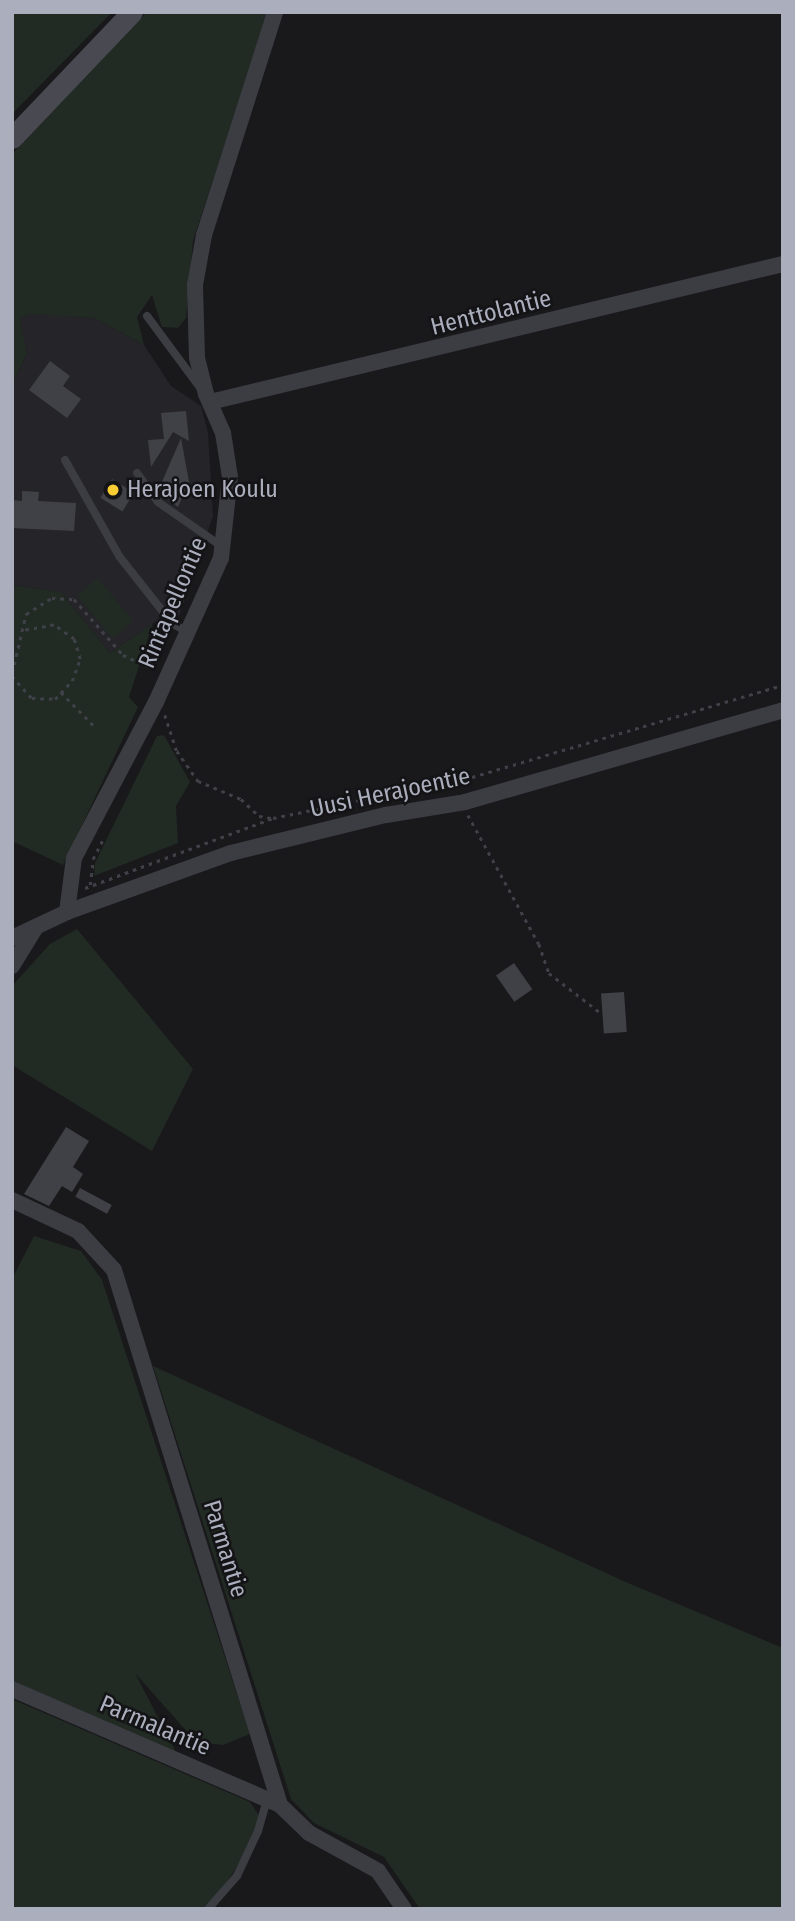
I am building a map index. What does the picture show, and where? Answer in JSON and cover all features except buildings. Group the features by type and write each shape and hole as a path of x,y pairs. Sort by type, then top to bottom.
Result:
{"main road":[{"path":"12,138 132,12"}],"street":[{"name":"Rintapellontie","path":"67,905 74,858 187,632 223,547 230,477 223,433 208,398 195,329 198,263 275,12"},
{"name":"Henttolantie","path":"208,398 783,264"},
{"name":"Uusi Herajoentie","path":"12,938 36,927 67,905 231,853 386,815 465,802 783,710"},
{"path":"12,965 36,927"},
{"name":"Parmantie","path":"12,1200 78,1231 114,1270 274,1801 309,1833 378,1871 404,1909"},
{"name":"Parmalantie","path":"12,1689 274,1801"}],"lane":[{"path":"147,316 183,370 208,398"},
{"path":"65,460 119,556 163,613 187,632"},
{"path":"137,473 158,502 223,547"},
{"path":"208,1909 247,1857 274,1801"}],"path":[{"path":"21,632 54,625 74,639 80,660 72,681 55,699 32,698 12,675 21,632 26,614 52,598 74,599 123,655 149,667"},
{"path":"67,905 143,863 273,818 472,776 783,685"},
{"path":"61,692 95,727"},
{"path":"162,709 177,751 198,781 241,799 259,816 273,818"},
{"path":"465,802 539,944 549,973 602,1014"}],"shaded area":[{"path":"12,12 112,12 12,114"},
{"path":"147,12 268,12 193,241 186,318 178,328 162,327 152,295 137,317 144,345 94,318 30,314 20,319 27,353 12,385 12,154"},
{"name":"Herajoen Koulu","path":"31,313 94,318 144,345 171,386 201,406 208,433 213,516 179,616 153,623 110,653 61,592 12,585 12,385 27,353 20,319"},
{"path":"98,578 133,622 112,639 77,595"},
{"path":"12,585 61,592 110,653 153,623 129,697 138,707 63,865 12,841"},
{"path":"164,735 190,782 176,806 178,843 94,876 95,863 157,736"},
{"path":"77,929 193,1069 152,1151 12,1065 12,986 50,944"},
{"path":"34,1236 81,1251 102,1280 250,1734 223,1745 196,1742 135,1673 179,1758 12,1687 12,1279"},
{"path":"153,1366 628,1583 783,1648 783,1909 420,1909 384,1857 314,1823 291,1799"},
{"path":"12,1699 250,1802 260,1817 243,1858 222,1889 202,1909 12,1909"}],"place":[{"name":"Herajoen Koulu","path":"113,490"}]}
